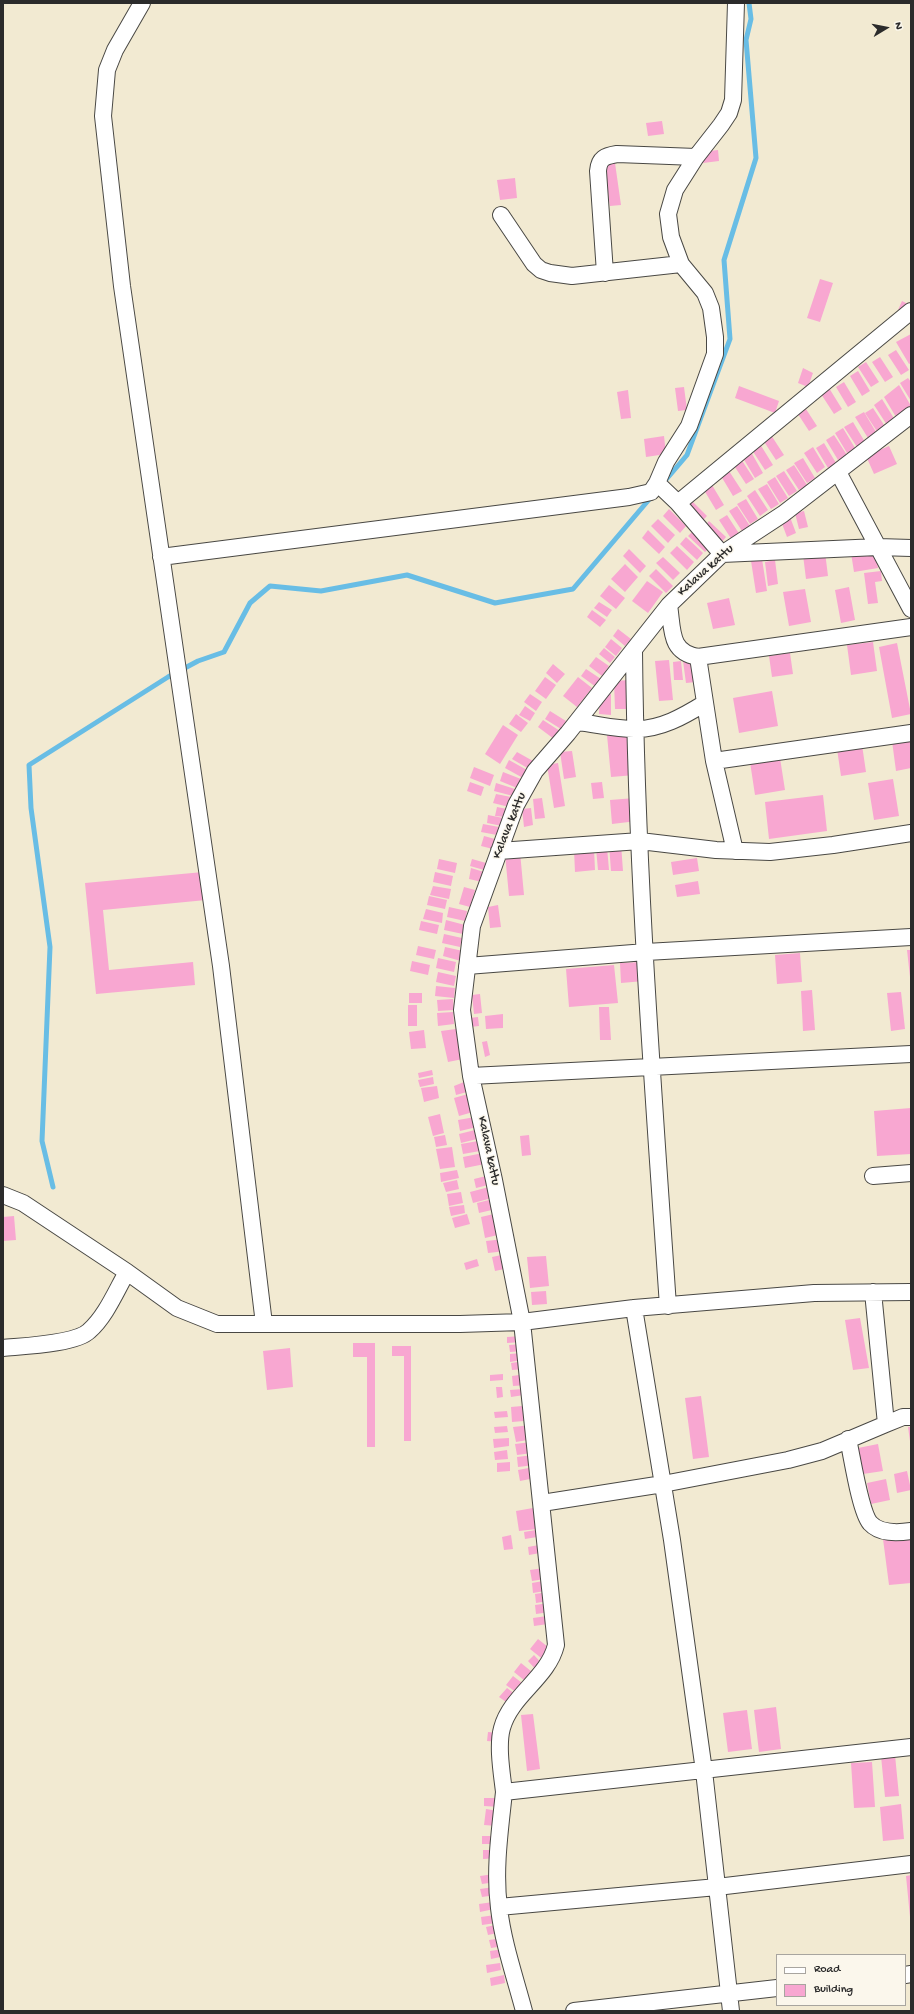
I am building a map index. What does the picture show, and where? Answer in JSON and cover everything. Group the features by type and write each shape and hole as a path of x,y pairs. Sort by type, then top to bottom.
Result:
{"street":[{"path":"142,3 115,50 107,70 103,116 122,286 175,651 183,693 221,966 264,1324"},
{"path":"736,3 733,100 729,113 696,157 675,190 668,214 671,237 681,264 705,293 711,308 715,337 715,354 689,426 666,462 666,491 722,554 878,547 911,548"},
{"path":"605,272 598,171 600,160 605,156 617,154 696,157"},
{"path":"501,216 534,264 541,270 572,276 681,264"},
{"path":"161,557 666,491 911,311"},
{"name":"Kalava kattu","path":"524,2011 504,1936 498,1907 497,1874 504,1792 501,1752 502,1729 512,1707 553,1657 556,1644 522,1322 494,1180 471,1076 462,1010 472,926 516,804 535,771 577,722 669,605 722,554 784,514 911,415"},
{"path":"838,472 911,609"},
{"path":"669,605 674,640 678,648 683,653 698,657 911,627"},
{"path":"634,650 635,730 640,841 652,1067 668,1306"},
{"path":"698,657 714,761 735,850"},
{"path":"577,722 635,730 663,725 689,713 705,703"},
{"path":"714,761 911,733"},
{"path":"499,851 640,841 770,852 833,845 911,833"},
{"path":"468,966 646,952 911,937"},
{"path":"471,1076 911,1054"},
{"path":"873,1176 911,1174"},
{"path":"3,1195 23,1203 127,1272 177,1308 218,1324 460,1324 522,1322 634,1308 814,1292 911,1292"},
{"path":"3,1348 62,1341 80,1337 89,1332 99,1320 127,1272"},
{"path":"873,1292 886,1424"},
{"path":"634,1308 663,1484 704,1771 731,2011"},
{"path":"542,1503 663,1484 788,1460 822,1451 903,1417 911,1417"},
{"path":"848,1439 864,1511 869,1522 876,1527 887,1531 911,1531"},
{"path":"504,1792 911,1747"},
{"path":"498,1907 717,1887 911,1864"},
{"path":"574,2011 728,1992 776,1988"}],"building":[{"path":"662,121 664,134 648,136 646,123"},
{"path":"718,150 719,161 703,163 702,152"},
{"path":"615,163 621,205 610,206 604,164"},
{"path":"515,178 517,198 500,200 497,180"},
{"path":"820,279 833,283 820,322 807,318"},
{"path":"902,301 908,304 904,313 898,310"},
{"path":"911,334 911,363 909,364 896,342"},
{"path":"896,350 909,370 901,375 888,355"},
{"path":"880,357 893,377 885,382 872,362"},
{"path":"866,362 879,382 871,387 858,367"},
{"path":"803,368 813,373 808,387 798,383"},
{"path":"858,371 870,391 862,396 850,376"},
{"path":"908,378 911,382 911,401 900,383"},
{"path":"844,382 856,402 848,407 836,387"},
{"path":"899,385 911,406 896,417 884,397"},
{"path":"739,386 779,401 775,413 735,398"},
{"path":"684,387 687,410 678,411 675,388"},
{"path":"829,388 842,409 834,414 821,394"},
{"path":"628,390 631,418 621,419 617,392"},
{"path":"882,399 895,420 887,425 874,405"},
{"path":"804,406 817,426 809,431 796,411"},
{"path":"873,408 886,428 878,433 865,413"},
{"path":"864,412 876,432 868,438 855,417"},
{"path":"853,422 865,442 857,447 844,427"},
{"path":"843,428 855,448 847,453 835,433"},
{"path":"771,435 784,455 776,460 763,440"},
{"path":"834,435 847,455 838,460 826,440"},
{"path":"664,436 666,454 646,457 644,439"},
{"path":"824,443 836,463 828,468 816,448"},
{"path":"760,444 773,465 765,470 752,450"},
{"path":"889,446 897,464 874,474 866,456"},
{"path":"813,447 825,467 817,473 804,453"},
{"path":"751,452 763,473 755,478 743,458"},
{"path":"803,458 815,478 807,483 794,463"},
{"path":"741,459 754,479 746,484 733,464"},
{"path":"794,465 807,485 799,490 786,470"},
{"path":"729,471 742,491 733,496 721,476"},
{"path":"784,471 797,491 789,496 776,476"},
{"path":"775,477 788,498 780,503 767,482"},
{"path":"767,484 779,504 771,509 758,489"},
{"path":"712,485 724,505 716,510 704,490"},
{"path":"755,490 768,510 760,516 747,496"},
{"path":"690,499 707,516 700,523 683,506"},
{"path":"746,499 758,519 750,524 737,504"},
{"path":"737,506 750,526 742,531 729,511"},
{"path":"669,509 686,526 680,533 663,516"},
{"path":"804,511 808,527 799,529 795,513"},
{"path":"727,515 740,535 732,540 719,520"},
{"path":"790,517 796,533 787,537 781,521"},
{"path":"658,519 675,535 668,543 651,526"},
{"path":"709,521 726,537 720,544 703,528"},
{"path":"695,529 712,545 705,552 688,536"},
{"path":"648,530 665,547 659,554 642,538"},
{"path":"686,537 703,553 697,560 680,544"},
{"path":"677,546 694,562 687,570 670,553"},
{"path":"629,549 646,566 640,573 623,556"},
{"path":"875,550 878,568 854,572 851,553"},
{"path":"825,552 828,576 806,579 803,555"},
{"path":"663,557 680,573 673,580 656,563"},
{"path":"762,559 767,591 756,593 751,561"},
{"path":"775,560 778,584 768,586 765,562"},
{"path":"625,564 638,577 625,592 611,579"},
{"path":"656,569 673,586 666,593 649,576"},
{"path":"881,571 882,581 875,582 878,603 868,604 864,573"},
{"path":"647,581 663,592 648,613 632,601"},
{"path":"609,585 625,598 616,609 600,596"},
{"path":"849,587 855,620 841,623 835,590"},
{"path":"805,589 811,622 789,626 783,592"},
{"path":"729,598 735,625 713,629 707,603"},
{"path":"599,602 612,610 607,617 594,608"},
{"path":"592,610 606,620 600,627 587,617"},
{"path":"618,629 631,639 625,646 613,636"},
{"path":"611,639 622,648 616,656 605,647"},
{"path":"873,642 877,671 851,675 847,645"},
{"path":"897,643 911,714 892,718 879,647"},
{"path":"604,648 615,657 610,663 599,654"},
{"path":"790,653 793,674 772,677 769,656"},
{"path":"596,657 609,666 602,676 589,666"},
{"path":"669,660 673,700 659,701 655,661"},
{"path":"693,660 696,682 686,683 683,661"},
{"path":"681,661 683,680 674,680 673,662"},
{"path":"553,664 565,674 557,683 546,673"},
{"path":"586,669 601,679 596,687 581,676"},
{"path":"545,677 556,685 546,699 535,691"},
{"path":"578,677 592,688 577,707 563,696"},
{"path":"630,680 631,709 615,709 614,681"},
{"path":"772,691 778,726 739,733 733,698"},
{"path":"530,694 542,702 536,711 524,702"},
{"path":"600,694 611,694 611,715 599,714"},
{"path":"525,706 535,713 530,721 519,715"},
{"path":"550,711 566,721 561,729 545,719"},
{"path":"516,714 528,723 521,732 509,724"},
{"path":"543,720 560,731 554,739 538,727"},
{"path":"503,725 518,735 500,764 485,754"},
{"path":"630,732 635,775 611,777 607,735"},
{"path":"911,739 911,768 896,771 892,741"},
{"path":"862,745 866,772 841,776 837,749"},
{"path":"572,751 576,777 564,779 560,752"},
{"path":"517,752 533,761 529,769 512,759"},
{"path":"780,758 785,790 755,795 750,762"},
{"path":"509,760 527,770 523,778 505,768"},
{"path":"558,763 565,806 554,808 547,765"},
{"path":"474,767 494,775 490,786 470,778"},
{"path":"503,772 521,779 517,788 500,781"},
{"path":"893,779 899,816 874,820 868,783"},
{"path":"470,782 484,787 481,796 467,791"},
{"path":"602,782 604,798 593,799 591,783"},
{"path":"496,783 515,789 513,796 494,791"},
{"path":"496,794 511,797 509,807 493,803"},
{"path":"823,795 827,831 769,839 765,802"},
{"path":"542,798 545,818 535,819 533,799"},
{"path":"635,798 637,821 612,824 610,800"},
{"path":"497,807 507,809 505,817 495,816"},
{"path":"531,808 533,825 524,827 522,809"},
{"path":"488,815 503,818 502,826 487,823"},
{"path":"483,824 499,827 497,835 481,832"},
{"path":"484,836 495,839 493,849 481,846"},
{"path":"609,844 621,844 623,871 611,871"},
{"path":"607,847 609,870 598,870 596,848"},
{"path":"594,849 595,870 575,872 574,850"},
{"path":"520,852 524,895 509,896 505,854"},
{"path":"697,858 699,871 673,875 671,862"},
{"path":"439,859 457,863 455,873 437,869"},
{"path":"472,859 486,863 484,870 470,866"},
{"path":"471,868 484,872 482,882 469,879"},
{"path":"203,872 206,900 103,910 109,970 193,962 195,985 96,994 85,883"},
{"path":"435,872 453,876 451,886 433,882"},
{"path":"698,881 700,894 677,897 675,885"},
{"path":"433,886 451,889 449,899 430,895"},
{"path":"464,887 475,890 470,907 459,904"},
{"path":"429,896 447,900 445,909 427,905"},
{"path":"498,905 501,927 490,928 488,907"},
{"path":"449,907 467,911 465,921 447,917"},
{"path":"426,909 443,913 442,923 423,919"},
{"path":"446,920 465,925 463,934 444,930"},
{"path":"421,921 439,925 437,934 419,930"},
{"path":"444,934 462,938 460,947 442,943"},
{"path":"418,946 436,950 434,959 416,955"},
{"path":"445,947 463,951 461,961 443,956"},
{"path":"907,950 911,950 911,977 910,977"},
{"path":"800,953 802,982 777,984 775,955"},
{"path":"438,958 456,962 454,972 436,968"},
{"path":"412,961 430,965 428,975 410,971"},
{"path":"643,962 644,981 621,983 620,963"},
{"path":"614,965 618,1003 569,1007 566,969"},
{"path":"438,972 456,976 454,986 436,982"},
{"path":"436,986 455,988 454,998 435,996"},
{"path":"812,990 815,1030 803,1031 801,991"},
{"path":"901,992 905,1029 891,1031 887,993"},
{"path":"409,993 422,993 422,1003 409,1003"},
{"path":"480,994 482,1013 474,1014 472,995"},
{"path":"453,999 454,1010 438,1011 437,1000"},
{"path":"408,1005 417,1005 417,1026 408,1026"},
{"path":"599,1007 609,1007 611,1040 600,1040"},
{"path":"453,1012 454,1024 438,1026 437,1013"},
{"path":"503,1014 503,1028 486,1029 485,1016"},
{"path":"478,1017 479,1026 470,1027 469,1018"},
{"path":"456,1029 463,1059 448,1062 441,1031"},
{"path":"424,1030 426,1048 411,1049 409,1032"},
{"path":"487,1041 490,1055 485,1057 482,1042"},
{"path":"432,1070 433,1075 419,1078 418,1073"},
{"path":"433,1077 434,1084 420,1087 418,1080"},
{"path":"464,1082 467,1092 456,1095 454,1086"},
{"path":"437,1086 439,1098 424,1102 421,1088"},
{"path":"468,1094 473,1112 459,1116 454,1098"},
{"path":"911,1108 911,1154 877,1156 874,1111"},
{"path":"440,1114 444,1133 433,1136 428,1117"},
{"path":"475,1117 477,1127 460,1131 458,1120"},
{"path":"475,1130 477,1139 461,1143 459,1134"},
{"path":"445,1135 447,1145 436,1147 434,1137"},
{"path":"529,1135 531,1155 522,1156 520,1136"},
{"path":"478,1141 480,1151 463,1154 461,1144"},
{"path":"452,1147 455,1167 440,1169 436,1149"},
{"path":"483,1153 485,1164 465,1168 463,1157"},
{"path":"457,1170 459,1178 441,1182 440,1173"},
{"path":"486,1176 488,1185 476,1188 474,1179"},
{"path":"457,1180 459,1189 446,1192 443,1183"},
{"path":"489,1187 492,1198 473,1203 470,1192"},
{"path":"461,1192 463,1203 449,1206 447,1194"},
{"path":"493,1199 496,1209 479,1213 477,1203"},
{"path":"464,1205 465,1213 451,1216 449,1207"},
{"path":"498,1213 502,1234 485,1238 481,1217"},
{"path":"467,1214 470,1224 455,1228 452,1218"},
{"path":"14,1216 16,1240 3,1241 3,1217"},
{"path":"504,1239 506,1251 488,1253 486,1241"},
{"path":"506,1254 509,1268 495,1271 492,1257"},
{"path":"546,1256 549,1286 530,1288 527,1257"},
{"path":"477,1259 479,1266 466,1270 464,1263"},
{"path":"546,1291 547,1304 532,1305 531,1292"},
{"path":"860,1318 869,1368 853,1370 845,1320"},
{"path":"522,1336 522,1342 507,1343 507,1337"},
{"path":"353,1343 375,1343 375,1447 367,1447 367,1357 353,1357"},
{"path":"522,1344 523,1351 510,1352 509,1345"},
{"path":"392,1346 411,1346 411,1441 404,1441 404,1356 392,1356"},
{"path":"290,1348 293,1387 267,1390 263,1351"},
{"path":"521,1353 522,1360 510,1362 510,1354"},
{"path":"524,1361 525,1369 512,1370 511,1363"},
{"path":"503,1374 503,1380 490,1381 490,1375"},
{"path":"526,1374 527,1385 513,1386 512,1376"},
{"path":"496,1387 502,1387 503,1397 497,1398"},
{"path":"523,1389 524,1395 511,1397 510,1390"},
{"path":"701,1396 709,1457 693,1459 685,1398"},
{"path":"522,1406 524,1421 512,1422 511,1407"},
{"path":"507,1411 508,1417 495,1418 494,1412"},
{"path":"531,1425 533,1439 516,1442 513,1427"},
{"path":"507,1426 508,1432 495,1433 494,1427"},
{"path":"908,1427 911,1427 911,1441 910,1441"},
{"path":"509,1438 509,1446 494,1448 493,1439"},
{"path":"531,1442 532,1453 517,1455 515,1444"},
{"path":"878,1444 883,1471 863,1474 858,1448"},
{"path":"507,1450 508,1459 495,1460 494,1452"},
{"path":"533,1455 535,1465 518,1467 517,1457"},
{"path":"510,1462 510,1471 497,1472 497,1463"},
{"path":"534,1467 535,1478 520,1481 518,1470"},
{"path":"907,1471 911,1490 897,1493 894,1474"},
{"path":"886,1479 890,1500 871,1504 867,1483"},
{"path":"533,1508 537,1529 519,1531 516,1511"},
{"path":"536,1530 537,1537 525,1539 524,1532"},
{"path":"511,1535 513,1549 504,1550 502,1537"},
{"path":"911,1535 911,1583 889,1585 883,1539"},
{"path":"539,1545 540,1553 529,1555 528,1547"},
{"path":"544,1568 545,1579 532,1581 530,1570"},
{"path":"543,1581 545,1591 533,1593 532,1583"},
{"path":"548,1592 549,1601 536,1603 535,1594"},
{"path":"549,1603 550,1612 536,1614 535,1605"},
{"path":"547,1616 548,1624 534,1626 533,1618"},
{"path":"538,1639 553,1651 545,1661 530,1649"},
{"path":"534,1655 545,1667 539,1673 528,1661"},
{"path":"521,1663 537,1676 530,1685 514,1672"},
{"path":"513,1676 526,1686 520,1695 506,1685"},
{"path":"507,1688 519,1697 512,1706 499,1697"},
{"path":"776,1707 781,1749 759,1752 754,1710"},
{"path":"747,1710 752,1749 728,1752 723,1713"},
{"path":"533,1714 540,1769 527,1771 521,1715"},
{"path":"488,1732 500,1733 499,1742 487,1741"},
{"path":"895,1755 899,1796 885,1797 881,1756"},
{"path":"872,1762 875,1807 854,1808 851,1763"},
{"path":"484,1798 500,1798 500,1807 484,1806"},
{"path":"901,1804 904,1839 883,1841 880,1807"},
{"path":"486,1809 498,1811 497,1826 484,1825"},
{"path":"482,1836 496,1836 496,1844 482,1844"},
{"path":"483,1850 498,1850 498,1858 483,1859"},
{"path":"494,1874 496,1882 482,1884 480,1876"},
{"path":"911,1875 911,1917 910,1917 906,1876"},
{"path":"494,1887 496,1895 482,1897 480,1889"},
{"path":"493,1902 494,1909 480,1912 479,1904"},
{"path":"495,1915 496,1923 482,1925 481,1917"},
{"path":"500,1924 502,1932 488,1935 486,1927"},
{"path":"503,1938 504,1946 491,1948 489,1940"},
{"path":"504,1949 505,1956 491,1959 490,1951"},
{"path":"500,1963 501,1970 487,1973 486,1965"},
{"path":"504,1975 505,1983 491,1986 490,1978"}],"waterway":[{"path":"664,482 687,455 730,339 724,260 756,158 746,40 751,19 749,3"},
{"path":"53,1187 42,1141 50,947 31,808 29,765 168,677 198,661 224,652 250,603 270,586 321,591 407,575 495,603 573,589 652,496"}]}
